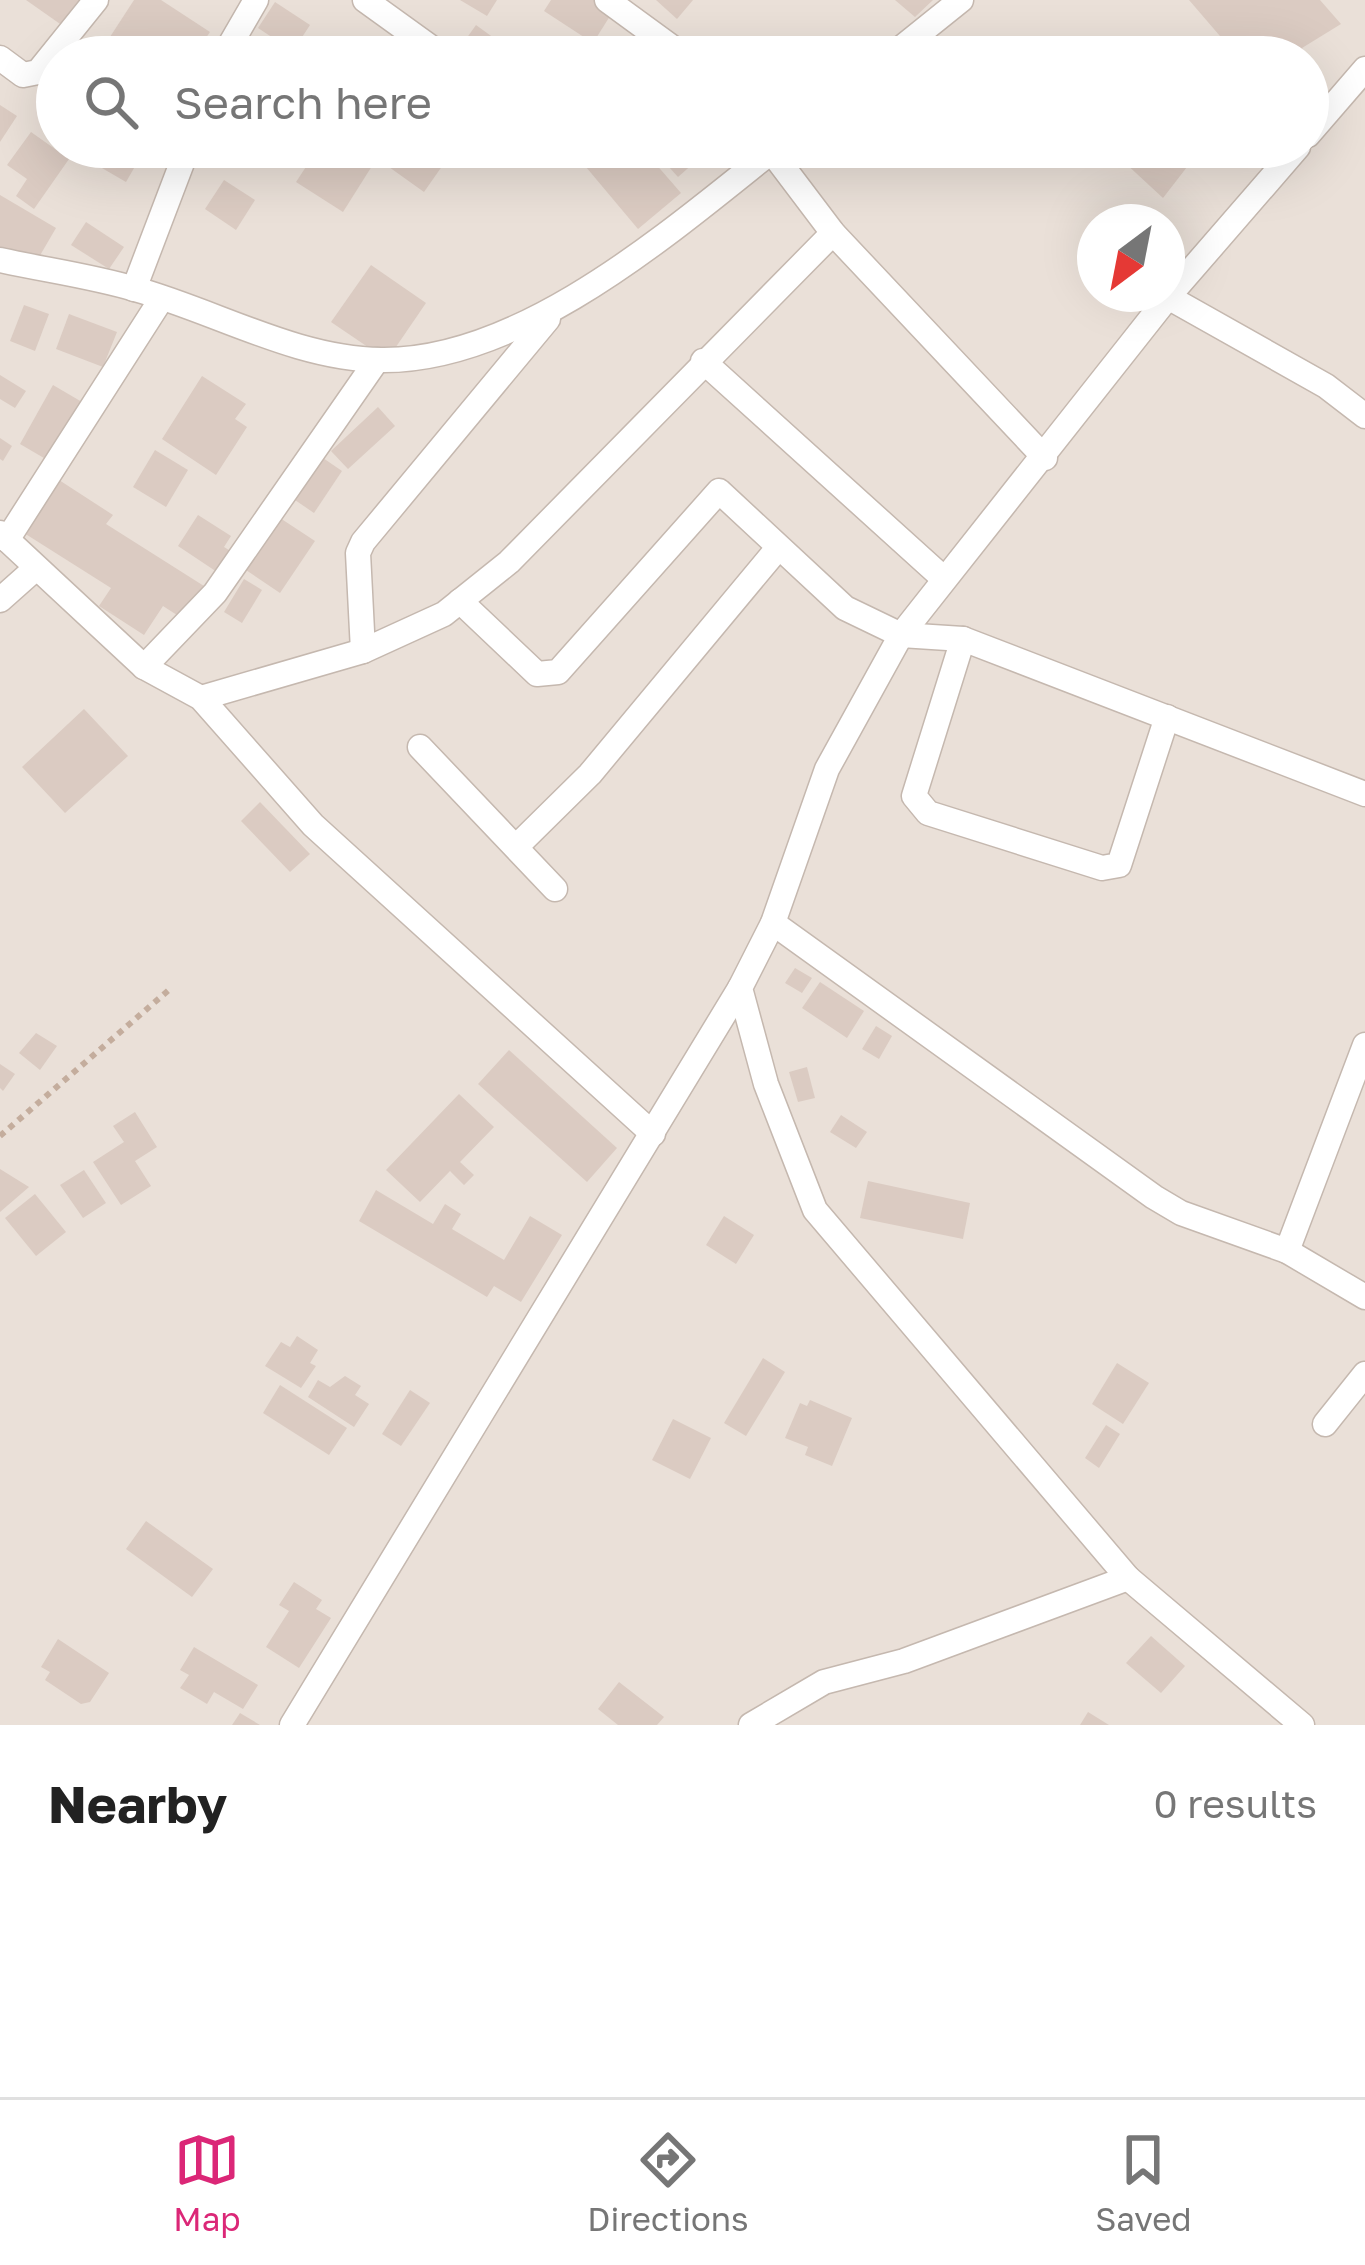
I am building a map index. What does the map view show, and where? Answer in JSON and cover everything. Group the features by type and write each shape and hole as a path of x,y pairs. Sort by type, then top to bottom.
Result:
{"street":[{"path":"67,36 96,0"},
{"path":"235,36 256,0"},
{"path":"365,0 415,36"},
{"path":"607,0 657,36"},
{"path":"917,36 962,0"},
{"path":"0,58 23,75 36,72"},
{"path":"1329,111 1365,69"},
{"path":"134,289 180,168"},
{"path":"0,260 134,289 315,350 377,360 483,344 552,314 747,168"},
{"path":"786,168 833,232 1046,458"},
{"path":"1185,277 1280,168"},
{"path":"201,698 363,651 460,601 509,562 833,232"},
{"path":"162,298 4,537 144,667 201,698 313,825 653,1134"},
{"path":"1185,307 1326,386 1365,416"},
{"path":"292,1725 740,988 773,923 827,769 902,635 1157,312"},
{"path":"363,651 358,553 363,542 552,314"},
{"path":"144,667 215,593 377,360"},
{"path":"704,362 943,578"},
{"path":"460,601 537,674 558,672 719,491 845,608 902,635 964,639 1365,794"},
{"path":"516,848 590,774 778,548"},
{"path":"0,600 36,568"},
{"path":"964,639 914,796 928,813 1102,868 1119,865 1167,717"},
{"path":"420,747 555,889"},
{"path":"773,923 1154,1197 1181,1214 1287,1251 1365,1297"},
{"path":"740,988 766,1084 815,1210 1128,1578 1302,1725"},
{"path":"1287,1251 1365,1045"},
{"path":"1325,1424 1365,1374"},
{"path":"751,1725 824,1682 904,1661 1128,1578"}],"path":[{"path":"0,1136 170,989"}],"shaded area":[{"path":"0,0 1365,0 1365,1725 0,1725"}],"building":[{"path":"26,0 82,0 63,26"},
{"path":"134,0 161,0 210,32 207,36 111,36"},
{"path":"460,0 497,0 487,16"},
{"path":"551,0 609,0 617,5 597,36 582,36 544,11"},
{"path":"656,0 693,0 677,19"},
{"path":"895,0 933,0 915,17"},
{"path":"1189,0 1320,0 1341,24 1322,36 1220,36"},
{"path":"275,2 310,25 303,36 270,36 258,28"},
{"path":"476,25 491,36 468,36"},
{"path":"0,105 17,116 0,142"},
{"path":"31,132 36,136 36,168 63,168 34,209 16,196 27,179 7,165"},
{"path":"102,168 134,168 126,182"},
{"path":"305,168 371,168 343,212 296,182"},
{"path":"390,168 441,168 424,192"},
{"path":"587,168 659,168 681,193 638,229"},
{"path":"1131,168 1186,168 1163,198"},
{"path":"224,180 255,200 236,230 205,209"},
{"path":"0,195 56,228 28,276 0,259"},
{"path":"86,222 124,247 109,269 71,245"},
{"path":"371,265 426,303 387,360 331,322"},
{"path":"24,305 49,314 35,351 10,341"},
{"path":"69,314 117,332 103,367 56,349"},
{"path":"0,375 26,391 15,408 0,399"},
{"path":"202,376 246,404 235,419 247,427 216,475 162,439"},
{"path":"53,385 82,402 49,461 20,444"},
{"path":"378,407 395,426 348,469 331,451"},
{"path":"0,438 12,446 3,461 0,459"},
{"path":"155,450 188,470 166,507 133,487"},
{"path":"323,458 342,471 314,513 295,500"},
{"path":"59,480 113,515 106,524 215,593 194,626 163,606 144,635 99,606 111,588 24,533"},
{"path":"198,515 231,536 224,547 240,557 226,578 178,546"},
{"path":"280,518 315,541 280,593 246,570"},
{"path":"244,579 262,590 242,623 224,612"},
{"path":"84,709 128,756 65,813 22,767"},
{"path":"260,802 310,854 290,872 241,821"},
{"path":"795,968 812,978 802,993 785,983"},
{"path":"820,982 864,1011 847,1038 802,1008"},
{"path":"876,1026 892,1036 879,1059 862,1049"},
{"path":"36,1033 57,1046 40,1070 19,1053"},
{"path":"509,1050 617,1148 587,1182 478,1084"},
{"path":"0,1064 15,1074 3,1091 0,1088"},
{"path":"807,1067 815,1098 798,1102 789,1072"},
{"path":"459,1094 494,1127 460,1162 474,1175 464,1185 450,1171 420,1202 386,1170"},
{"path":"135,1112 157,1147 135,1161 151,1186 121,1205 93,1162 124,1142 113,1126"},
{"path":"841,1115 867,1132 856,1148 830,1132"},
{"path":"0,1169 29,1187 0,1212"},
{"path":"84,1170 106,1203 83,1218 60,1185"},
{"path":"868,1181 970,1203 963,1239 860,1218"},
{"path":"376,1190 433,1224 445,1204 461,1214 452,1229 504,1260 530,1216 562,1235 521,1302 494,1286 487,1297 359,1221"},
{"path":"35,1194 66,1232 36,1256 5,1218"},
{"path":"724,1216 754,1235 736,1264 706,1245"},
{"path":"297,1336 318,1350 310,1363 316,1366 301,1388 265,1366 281,1342 290,1347"},
{"path":"763,1358 785,1372 746,1436 724,1423"},
{"path":"1117,1363 1149,1383 1123,1424 1092,1404"},
{"path":"345,1376 361,1386 355,1395 369,1404 354,1427 308,1397 318,1380 330,1387"},
{"path":"280,1385 347,1428 329,1455 263,1413"},
{"path":"410,1390 430,1403 401,1446 382,1434"},
{"path":"810,1400 852,1418 832,1466 805,1455 808,1447 785,1438 800,1403 807,1406"},
{"path":"673,1419 711,1438 690,1479 652,1460"},
{"path":"1106,1425 1120,1434 1099,1468 1085,1458"},
{"path":"146,1521 213,1569 192,1597 126,1549"},
{"path":"294,1582 322,1600 316,1609 331,1618 299,1668 266,1647 289,1611 279,1605"},
{"path":"1151,1636 1185,1666 1161,1693 1126,1663"},
{"path":"58,1639 109,1673 90,1702 81,1704 45,1680 50,1672 41,1667"},
{"path":"194,1647 258,1685 243,1709 214,1692 207,1704 180,1688 189,1675 180,1670"},
{"path":"619,1682 664,1717 657,1725 618,1725 598,1709"},
{"path":"1088,1712 1109,1725 1080,1725"},
{"path":"240,1713 260,1725 232,1725"}]}
